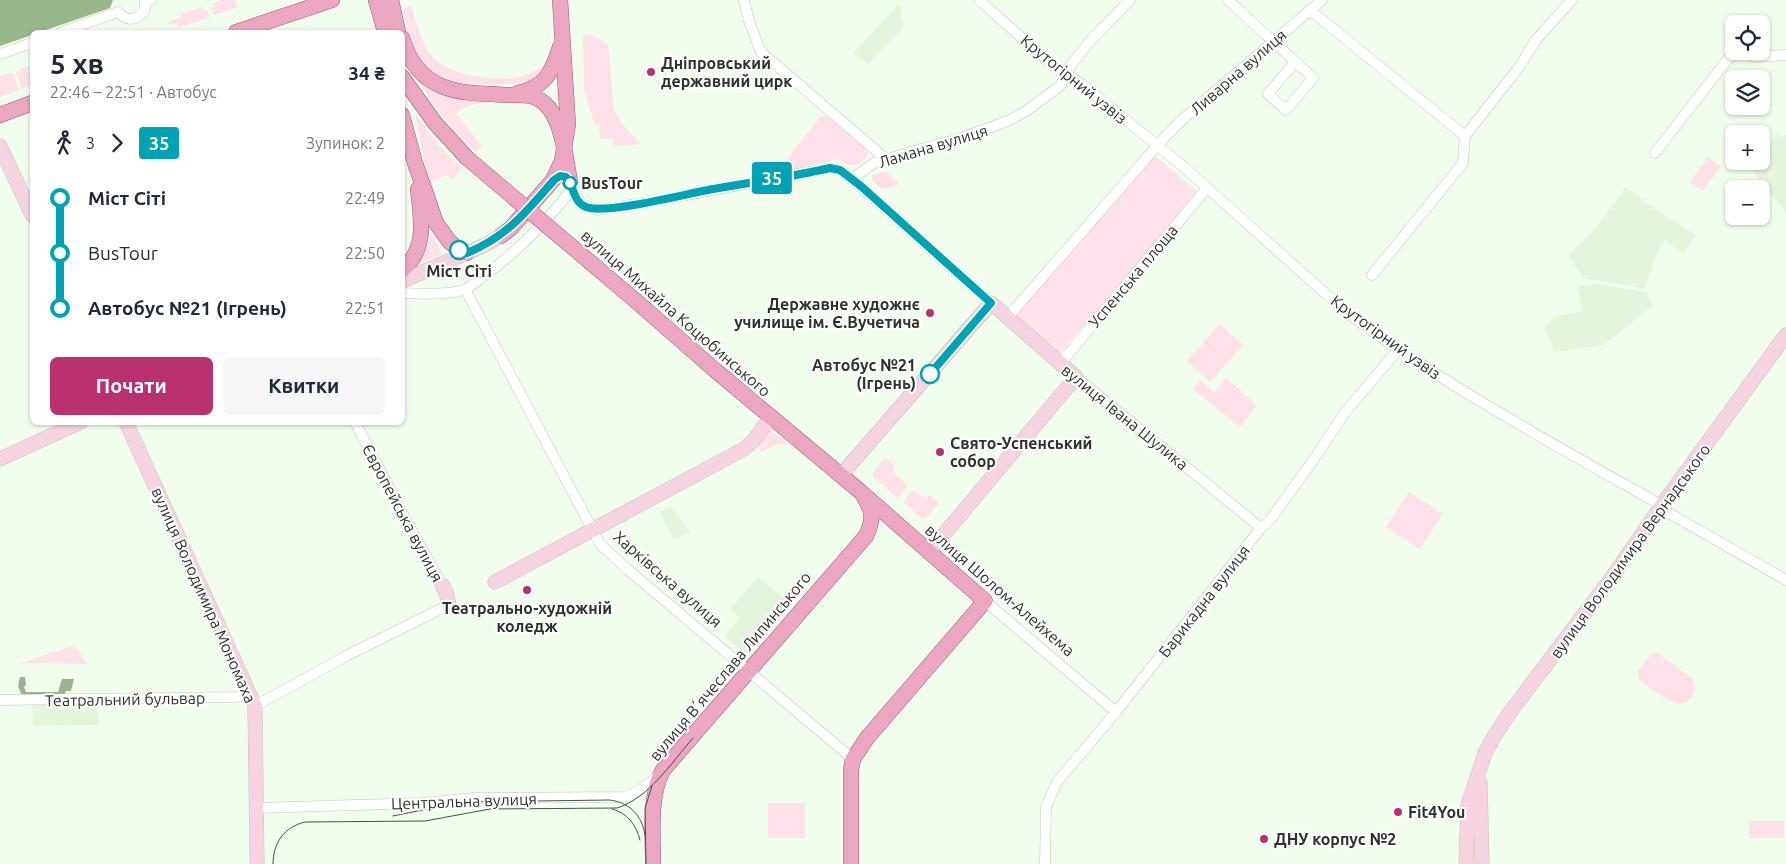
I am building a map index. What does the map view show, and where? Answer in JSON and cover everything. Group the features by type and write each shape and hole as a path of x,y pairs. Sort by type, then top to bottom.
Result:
{"main road":[{"path":"242,30 332,0"},
{"path":"554,180 562,161 568,124 560,0"},
{"path":"384,30 385,6"},
{"path":"385,6 398,30"},
{"path":"510,95 533,89 550,73 563,36"},
{"path":"405,46 412,64 423,76 439,86 457,91 531,95 550,109 559,128 571,185"},
{"path":"405,64 423,107"},
{"path":"405,81 423,107"},
{"path":"0,115 30,105"},
{"name":"вулиця Михайла Коцюбинського","path":"423,107 467,158 862,493"},
{"path":"405,126 415,163 436,223 449,241 459,250 467,253"},
{"path":"405,268 413,261 421,239 415,163"},
{"path":"501,236 511,228 554,180 560,176 566,177 571,185"},
{"name":"вулиця Шолом-Алейхема","path":"862,493 985,601"},
{"name":"вулиця Вʼячеслава Липинського","path":"862,493 871,508 872,518 866,536"},
{"name":"вулиця Вʼячеслава Липинського","path":"653,864 653,814 658,784 663,770 866,536 881,528 891,527 908,534"},
{"path":"851,864 851,770 853,759 867,738 985,601"}],"street":[{"path":"68,30 118,12 124,18 134,19 142,14 145,2 151,0"},
{"path":"744,0 749,21 761,52 886,159"},
{"name":"Крутогірний узвіз","path":"979,0 1067,75 1083,84 1157,146 1346,312 1398,350 1461,390 1786,580"},
{"name":"Ламана вулиця","path":"852,179 864,169 886,159 956,140 1010,120 1060,86 1070,66 1092,39 1130,0"},
{"path":"1228,0 1313,78 1286,110 1268,94 1295,62"},
{"name":"Ливарна вулиця","path":"1157,146 1184,120 1322,0"},
{"path":"1372,275 1463,163 1465,136 1520,66 1535,41 1571,2"},
{"path":"1310,10 1465,136"},
{"path":"0,54 30,44"},
{"path":"1770,56 1786,55"},
{"path":"1655,153 1727,60"},
{"path":"0,146 30,211"},
{"path":"1007,318 1157,146"},
{"path":"405,293 465,289 488,274 527,240 551,216 571,185 582,205 597,210 830,168 840,170 991,303 841,475"},
{"name":"Успенська площа","path":"1060,364 1206,188"},
{"path":"405,280 501,236"},
{"name":"Харківська вулиця","path":"465,289 600,544 620,563 853,759"},
{"name":"вулиця Івана Шулика","path":"991,303 1060,364 1261,528"},
{"name":"вулиця Володимира Вернадського","path":"1466,864 1468,805 1485,753 1511,711 1613,576 1660,507 1786,335"},
{"name":"Барикадна вулиця","path":"1045,864 1046,807 1057,782 1116,712 1261,528 1270,520 1314,460 1346,411 1398,350"},
{"path":"929,552 1076,377"},
{"path":"495,582 744,449 756,438 771,417"},
{"path":"0,459 74,425"},
{"name":"вулиця Володимира Мономаха","path":"127,425 252,699 257,864"},
{"name":"Європейська вулиця","path":"357,425 446,592 449,605"},
{"name":"вулиця Шолом-Алейхема","path":"985,601 1116,712"},
{"name":"Театральний бульвар","path":"0,700 238,697 252,699 357,651 449,605"},
{"name":"Центральна вулиця","path":"256,808 422,803 474,798 624,797 645,787 663,770"},
{"name":"вулиця Володимира Вернадського","path":"1479,770 1482,864"}],"shaded area":[{"path":"0,0 113,0 110,8 46,30 30,30 30,36 0,46"},
{"path":"221,0 235,0 238,7 214,15 211,8 215,7 214,3"},
{"path":"899,4 904,27 868,64 853,53"},
{"path":"411,6 428,51 439,63 448,68 485,78 522,76 543,65 543,70 529,80 496,85 469,84 439,78 420,63 412,48 403,9"},
{"path":"202,7 203,11 207,10 210,17 177,28 178,23 169,24 169,21 180,18 181,14"},
{"path":"590,34 608,45 614,110 623,125 641,144 614,146 613,138 600,139 599,125 595,125 584,91 583,35"},
{"path":"30,66 30,86 22,89 16,73 20,69"},
{"path":"8,73 13,74 19,90 0,97 0,76"},
{"path":"420,83 443,96 485,102 462,108 456,114 482,146 476,152 445,120"},
{"path":"415,113 439,146 462,168 452,180 447,175 432,181 440,211 429,185"},
{"path":"826,116 867,148 868,154 865,159 854,165 847,164 838,159 794,169 783,164 820,117"},
{"path":"1777,134 1781,137 1786,135 1786,212 1770,193 1770,180 1759,180 1753,170 1770,170 1770,144"},
{"path":"1154,155 1199,193 1060,353 1016,315"},
{"path":"1708,157 1721,167 1702,191 1690,182"},
{"path":"886,171 898,183 896,186 883,189 873,181 872,175"},
{"path":"1626,187 1660,213 1696,235 1683,253 1664,240 1659,247 1644,289 1585,279 1568,255 1592,233"},
{"path":"431,232 442,254 418,264 429,243"},
{"path":"1596,284 1646,292 1653,305 1603,345 1553,352 1552,343 1544,329 1554,317 1583,311 1577,287"},
{"path":"1220,324 1243,345 1210,382 1187,361"},
{"path":"1226,378 1257,405 1240,427 1193,389 1200,380 1214,392"},
{"path":"769,429 789,445 777,444 761,452 758,445"},
{"path":"885,458 895,466 895,474 908,485 898,498 873,477 873,473"},
{"path":"913,490 921,496 927,497 929,495 937,501 938,505 926,518 922,519 903,502"},
{"path":"1409,492 1443,514 1420,549 1386,527"},
{"path":"671,507 691,532 673,539 659,512"},
{"path":"758,577 791,604 747,656 725,636 740,618 730,609"},
{"path":"72,646 77,648 87,664 25,663 20,665 24,662"},
{"path":"1657,653 1693,679 1695,690 1688,701 1679,704 1675,703 1664,698 1639,680 1638,671 1651,654"},
{"path":"20,677 25,677 26,685 24,687 26,692 58,692 62,679 74,679 71,691 66,691 63,697 22,696 18,686"},
{"path":"32,701 97,701 98,725 33,726"},
{"path":"768,803 805,803 805,838 768,838"},
{"path":"1749,821 1784,821 1784,838 1749,838"}],"tram line":[{"path":"273,864 275,849 281,837 291,828 305,822 425,821 490,809 617,808 629,803 650,788 693,738"},
{"path":"646,864 645,808 652,786"},
{"path":"393,816 462,802 609,800 623,804 633,811 641,821 645,835"},
{"path":"612,809 623,813 630,820 640,840"}],"bus line":[{"name":"35","path":"459,250 467,253 485,246 501,236 511,228 554,180 560,176 566,177 570,182 578,201 582,205 597,210 644,203 764,179 835,168 847,175 916,234 991,303 930,374"}],"place":[{"name":"Дніпровський державний цирк","path":"651,72"},
{"name":"BusTour","path":"570,183"},
{"name":"Міст Сіті","path":"459,250"},
{"name":"Державне художнє училище ім. Є.Вучетича","path":"930,313"},
{"name":"Автобус №21 (Ігрень)","path":"930,374"},
{"name":"Свято-Успенський собор","path":"940,452"},
{"name":"Театрально-художній коледж","path":"527,590"},
{"name":"Fit4You","path":"1398,812"},
{"name":"ДНУ корпус №2","path":"1264,839"}]}
